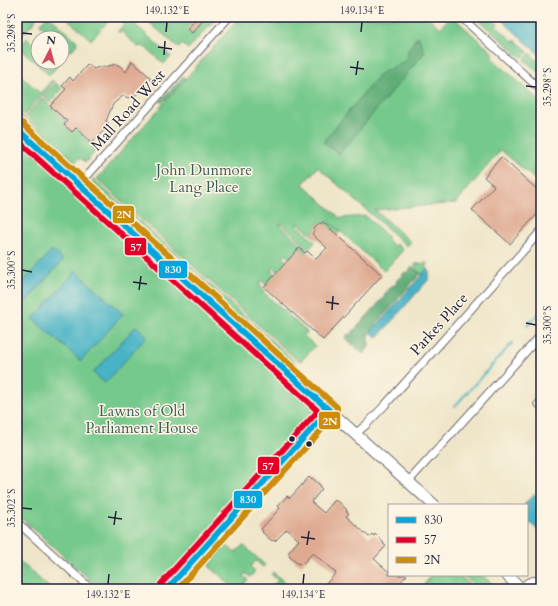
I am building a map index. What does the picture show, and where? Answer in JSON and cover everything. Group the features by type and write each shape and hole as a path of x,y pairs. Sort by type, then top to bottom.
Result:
{"main road":[{"path":"17,129 433,504"},
{"path":"508,576 522,589 528,584 539,583"},
{"path":"525,576 539,583"}],"street":[{"name":"Mall Road West","path":"79,184 229,17"},
{"path":"461,17 541,90"},
{"name":"Parkes Place","path":"355,434 385,405 541,231"},
{"path":"408,482 541,335"},
{"path":"167,589 329,410"},
{"path":"364,442 366,425"},
{"path":"17,522 91,589"}],"green space":[{"path":"21,17 36,17 35,21 17,41 17,21"},
{"path":"46,17 50,17 65,30 46,30 40,24"},
{"path":"65,17 112,17 91,40"},
{"path":"143,17 217,17 188,49 182,44 179,48"},
{"name":"John Dunmore Lang Place","path":"240,17 428,17 440,28 450,17 453,17 492,52 492,58 541,102 541,185 501,150 456,203 375,210 411,242 407,246 318,167 303,184 340,218 366,216 387,236 387,239 394,246 396,244 403,250 384,271 328,220 340,232 337,235 323,222 319,223 313,232 317,239 299,224 296,224 315,242 309,249 282,224 279,224 307,250 305,253 300,248 290,258 286,255 283,258 288,262 278,272 274,268 271,271 276,275 266,285 262,281 259,284 264,290 263,292 307,332 304,336 315,346 301,361 296,359 97,179"},
{"path":"485,17 490,17 498,24 496,26 514,42 515,40 528,51 522,58 481,22"},
{"path":"129,19 171,57 164,64 146,48 143,46 138,47 121,31 119,33 118,31"},
{"path":"70,35 76,40 77,44 70,52"},
{"path":"418,36 425,52 339,154 323,142 380,74 406,60 409,48"},
{"path":"27,38 30,41 30,57 19,47"},
{"path":"530,53 541,64 540,74 524,60"},
{"path":"44,70 54,70 49,75"},
{"path":"17,72 40,93 52,80 54,82 24,115 17,108"},
{"path":"183,76 185,78 162,103 160,101"},
{"path":"56,83 62,89 50,103 43,96"},
{"path":"42,98 67,121 64,125 72,132 76,128 87,138 85,140 89,143 90,141 93,143 94,142 99,147 86,162 80,158 76,162 26,116"},
{"path":"17,111 75,163 70,169 17,122"},
{"name":"Lawns of Old Parliament House","path":"17,137 101,215 309,401 313,408 313,416 310,421 158,589 100,589 17,514"},
{"path":"93,179 298,366 290,366 285,363 98,194 93,187"},
{"path":"427,263 427,269 422,275 415,269 415,264"},
{"path":"412,267 420,274 376,324 377,325 369,335 369,347 363,354 345,338 348,334 350,335 385,296 384,295 393,285 394,286 397,282 396,281 405,272 407,273"},
{"path":"226,536 231,536 202,568 201,563 203,558"},
{"path":"226,545 235,553 243,545 265,565 263,567 256,561 250,567 255,572 250,577 245,573 243,576 248,580 239,589 235,589 208,565"},
{"path":"17,559 51,589 17,589"},
{"path":"273,572 292,589 288,589 283,585 280,589 274,589 272,587 278,580 271,574"},
{"path":"430,576 460,576 475,589 421,589"},
{"path":"464,576 483,576 498,589 479,589"}],"water":[{"path":"504,17 541,17 541,56 503,21"},
{"path":"52,250 63,260 21,307 17,304 17,289"},
{"path":"427,269 429,270 429,279 377,338 371,332"},
{"path":"76,271 123,314 81,361 33,319"},
{"path":"136,326 147,336 105,383 93,373"},
{"path":"541,493 541,533 528,521 528,504 525,504 534,494 538,497"}],"building":[{"path":"198,17 206,17 192,33 187,29"},
{"path":"132,61 151,78 134,97 129,98 123,96 113,104 106,121 109,125 92,143 76,128 72,132 64,125 67,121 50,106 66,89 62,86 70,77 73,81 88,64 94,69 116,64 126,72"},
{"path":"501,157 541,193 541,210 510,244 472,210 494,186 484,177"},
{"path":"323,222 382,275 323,340 264,287 298,249 300,248 305,253 307,251 316,259 327,248 312,234 315,230 314,229"},
{"path":"541,395 541,412 533,404"},
{"path":"309,477 311,479 312,478 321,486 320,487 322,489 311,502 324,513 335,500 337,502 338,501 349,513 346,516 369,537 372,534 374,536 375,534 386,546 374,559 388,571 388,576 406,576 394,589 353,589 350,586 347,589 328,589 324,586 336,573 313,553 301,565 289,556 290,555 288,553 299,540 287,529 275,541 272,541 262,532 263,531 261,529 280,508 278,506 287,496 290,498"}],"waterway":[{"path":"527,326 541,311"},
{"path":"455,406 512,343"}],"transit line":[{"name":"2N","path":"22,123 337,407 335,415 178,589"},
{"name":"830","path":"17,129 329,410"},
{"name":"57","path":"17,140 318,411 161,584"},
{"name":"830","path":"167,589 329,410"}]}
